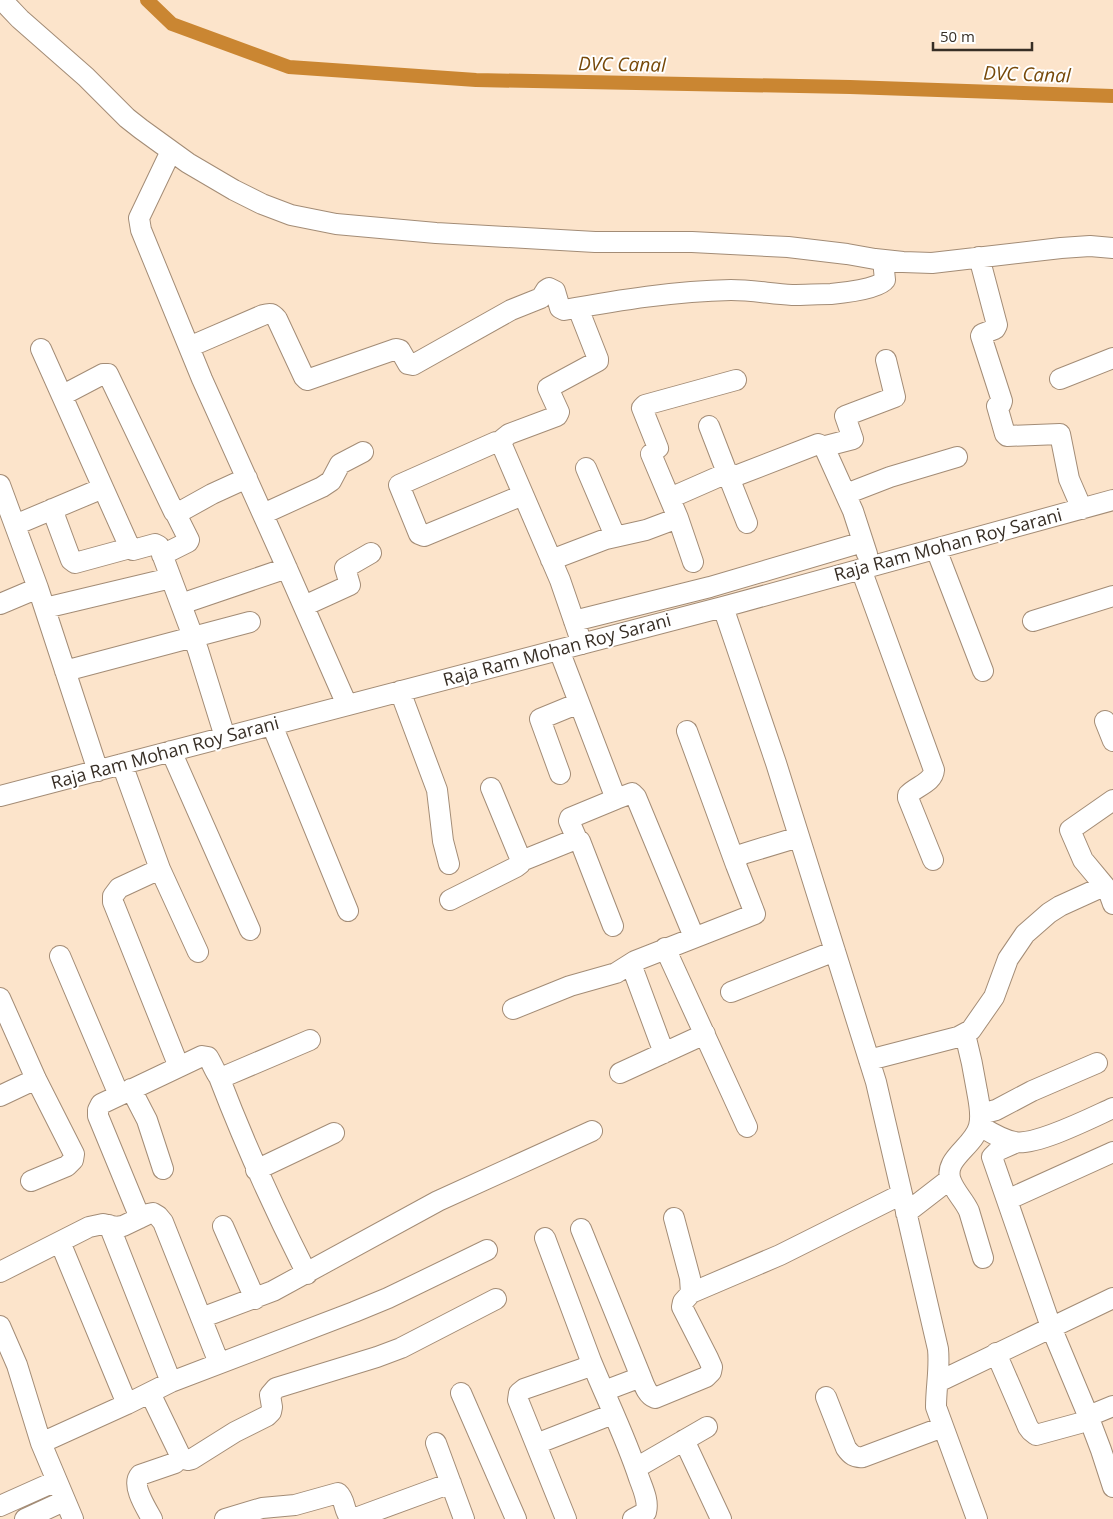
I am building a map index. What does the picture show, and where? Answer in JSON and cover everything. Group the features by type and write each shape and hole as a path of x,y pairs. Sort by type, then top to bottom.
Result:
{"street":[{"path":"2,0 42,40 86,76 127,118 171,151 234,190 262,204 291,214 336,224 436,233 595,242 692,242 788,246 883,260 932,263 1080,246 1113,248"},
{"path":"171,151 139,218 141,230 189,346 347,705"},
{"path":"979,257 997,325 995,329 981,336 1002,401 997,406 1005,434 1007,436 1060,434 1069,479 1082,508"},
{"path":"189,346 263,315 273,314 304,378 307,380 396,349 400,350 408,364 413,365 511,310 541,298 548,288 555,291 561,309 564,310 650,295 678,293 732,290 792,295 834,294 863,289 884,282 883,260"},
{"path":"523,495 424,536 420,534 399,486 499,442 509,434 556,416 559,412 548,388 598,360 578,308"},
{"path":"42,349 130,548"},
{"path":"1060,379 1113,358"},
{"path":"670,498 726,472 738,475 818,444 825,447 853,439 845,416 895,397 886,360"},
{"path":"62,395 103,374 108,374 189,540 162,555"},
{"path":"693,562 678,518 651,454 658,448 642,408 645,405 736,380"},
{"path":"709,426 746,523"},
{"path":"499,442 502,444 551,560 582,644"},
{"path":"825,447 853,511 863,542 866,568 934,770 931,779 908,795 933,860"},
{"path":"263,514 322,488 331,481 340,464 363,452"},
{"path":"846,494 890,477 956,458"},
{"path":"586,468 615,536"},
{"path":"176,514 212,494 247,478"},
{"path":"0,485 45,608 98,770"},
{"path":"16,525 103,488"},
{"name":"Raja Ram Mohan Roy Sarani","path":"0,796 723,607 1113,500"},
{"path":"52,509 71,560 75,563 130,548 133,550 155,544 159,546 194,638 225,737"},
{"path":"551,560 615,536 646,530 678,518"},
{"path":"574,621 710,587 863,542"},
{"path":"936,549 983,671"},
{"path":"304,606 350,585 345,568 371,553"},
{"path":"181,604 287,568"},
{"path":"45,608 171,578"},
{"path":"0,604 38,588"},
{"path":"1032,621 1113,596"},
{"path":"723,607 800,837 876,1082 938,1350 936,1407 977,1519"},
{"path":"65,671 250,622"},
{"path":"559,650 616,799"},
{"path":"400,691 437,790 443,841 449,864"},
{"path":"560,774 540,719 579,704"},
{"path":"1105,721 1113,741"},
{"path":"272,725 348,911"},
{"path":"513,1009 570,986 616,974 631,964 666,948 755,914 687,731"},
{"path":"171,751 250,930"},
{"path":"122,764 160,869 198,952"},
{"path":"491,788 522,860"},
{"path":"613,926 580,841 576,838 569,821 570,818 632,793 636,797 694,937"},
{"path":"869,1060 966,1034 971,1030 994,997 1008,959 1025,934 1060,906 1110,894 1083,860 1070,830 1113,800"},
{"path":"736,865 740,855 800,837"},
{"path":"450,900 516,867 522,860 576,838"},
{"path":"160,869 119,888 112,896 179,1067"},
{"path":"666,948 747,1127"},
{"path":"731,992 835,951"},
{"path":"60,956 125,1092 151,1129 163,1169"},
{"path":"631,964 664,1052"},
{"path":"0,998 36,1079 74,1154 74,1160 67,1166 31,1180"},
{"path":"620,1072 705,1034"},
{"path":"966,1034 980,1120 972,1141 950,1165 950,1179 955,1191 968,1211 983,1258"},
{"path":"219,1076 223,1077 310,1040"},
{"path":"140,1218 98,1116 98,1110 101,1104 125,1092 202,1056 208,1057 219,1076 256,1170 307,1274"},
{"path":"980,1120 1032,1091 1097,1063"},
{"path":"0,1096 36,1079"},
{"path":"980,1120 1004,1139 1015,1142 1032,1142 1113,1108"},
{"path":"201,1318 273,1291 438,1201 592,1131"},
{"path":"256,1170 334,1133"},
{"path":"1015,1142 999,1150 992,1157 1051,1327 1089,1416 1113,1487"},
{"path":"1007,1200 1113,1152"},
{"path":"582,1229 640,1377 647,1392 655,1398 706,1377 711,1372 712,1367 708,1358 682,1307 683,1302 691,1293 904,1203 950,1179"},
{"path":"0,1272 89,1227 103,1224 116,1227 123,1226 153,1213 163,1222 219,1363"},
{"path":"674,1218 690,1278 691,1293"},
{"path":"109,1225 171,1382"},
{"path":"223,1226 255,1299"},
{"path":"546,1238 591,1361 636,1468 648,1506 646,1512 633,1519"},
{"path":"60,1242 127,1404"},
{"path":"41,1443 171,1382 354,1312 487,1250"},
{"path":"938,1382 996,1352 1113,1298"},
{"path":"179,1458 188,1460 235,1432 267,1416 271,1412 272,1407 270,1395 276,1388 401,1348 496,1299"},
{"path":"0,1326 17,1365 41,1443 73,1519"},
{"path":"996,1352 1028,1427 1036,1435 1080,1423 1089,1416 1113,1406"},
{"path":"566,1519 518,1400 519,1393 524,1389 582,1370 591,1361"},
{"path":"604,1392 640,1377"},
{"path":"150,1392 179,1453 179,1458 175,1463 140,1475 137,1479 136,1485 152,1519"},
{"path":"461,1392 516,1519"},
{"path":"826,1397 846,1448 852,1455 858,1458 943,1428"},
{"path":"536,1444 614,1414"},
{"path":"636,1468 707,1427"},
{"path":"684,1440 721,1519"},
{"path":"436,1443 464,1519"},
{"path":"0,1506 56,1481"},
{"path":"225,1519 262,1508 294,1505 338,1493 343,1500 347,1515 352,1519 451,1483"},
{"path":"25,1519 64,1500"}],"waterway":[{"name":"DVC Canal","path":"147,0 172,24 289,67 476,80 850,87 1113,96"}]}
